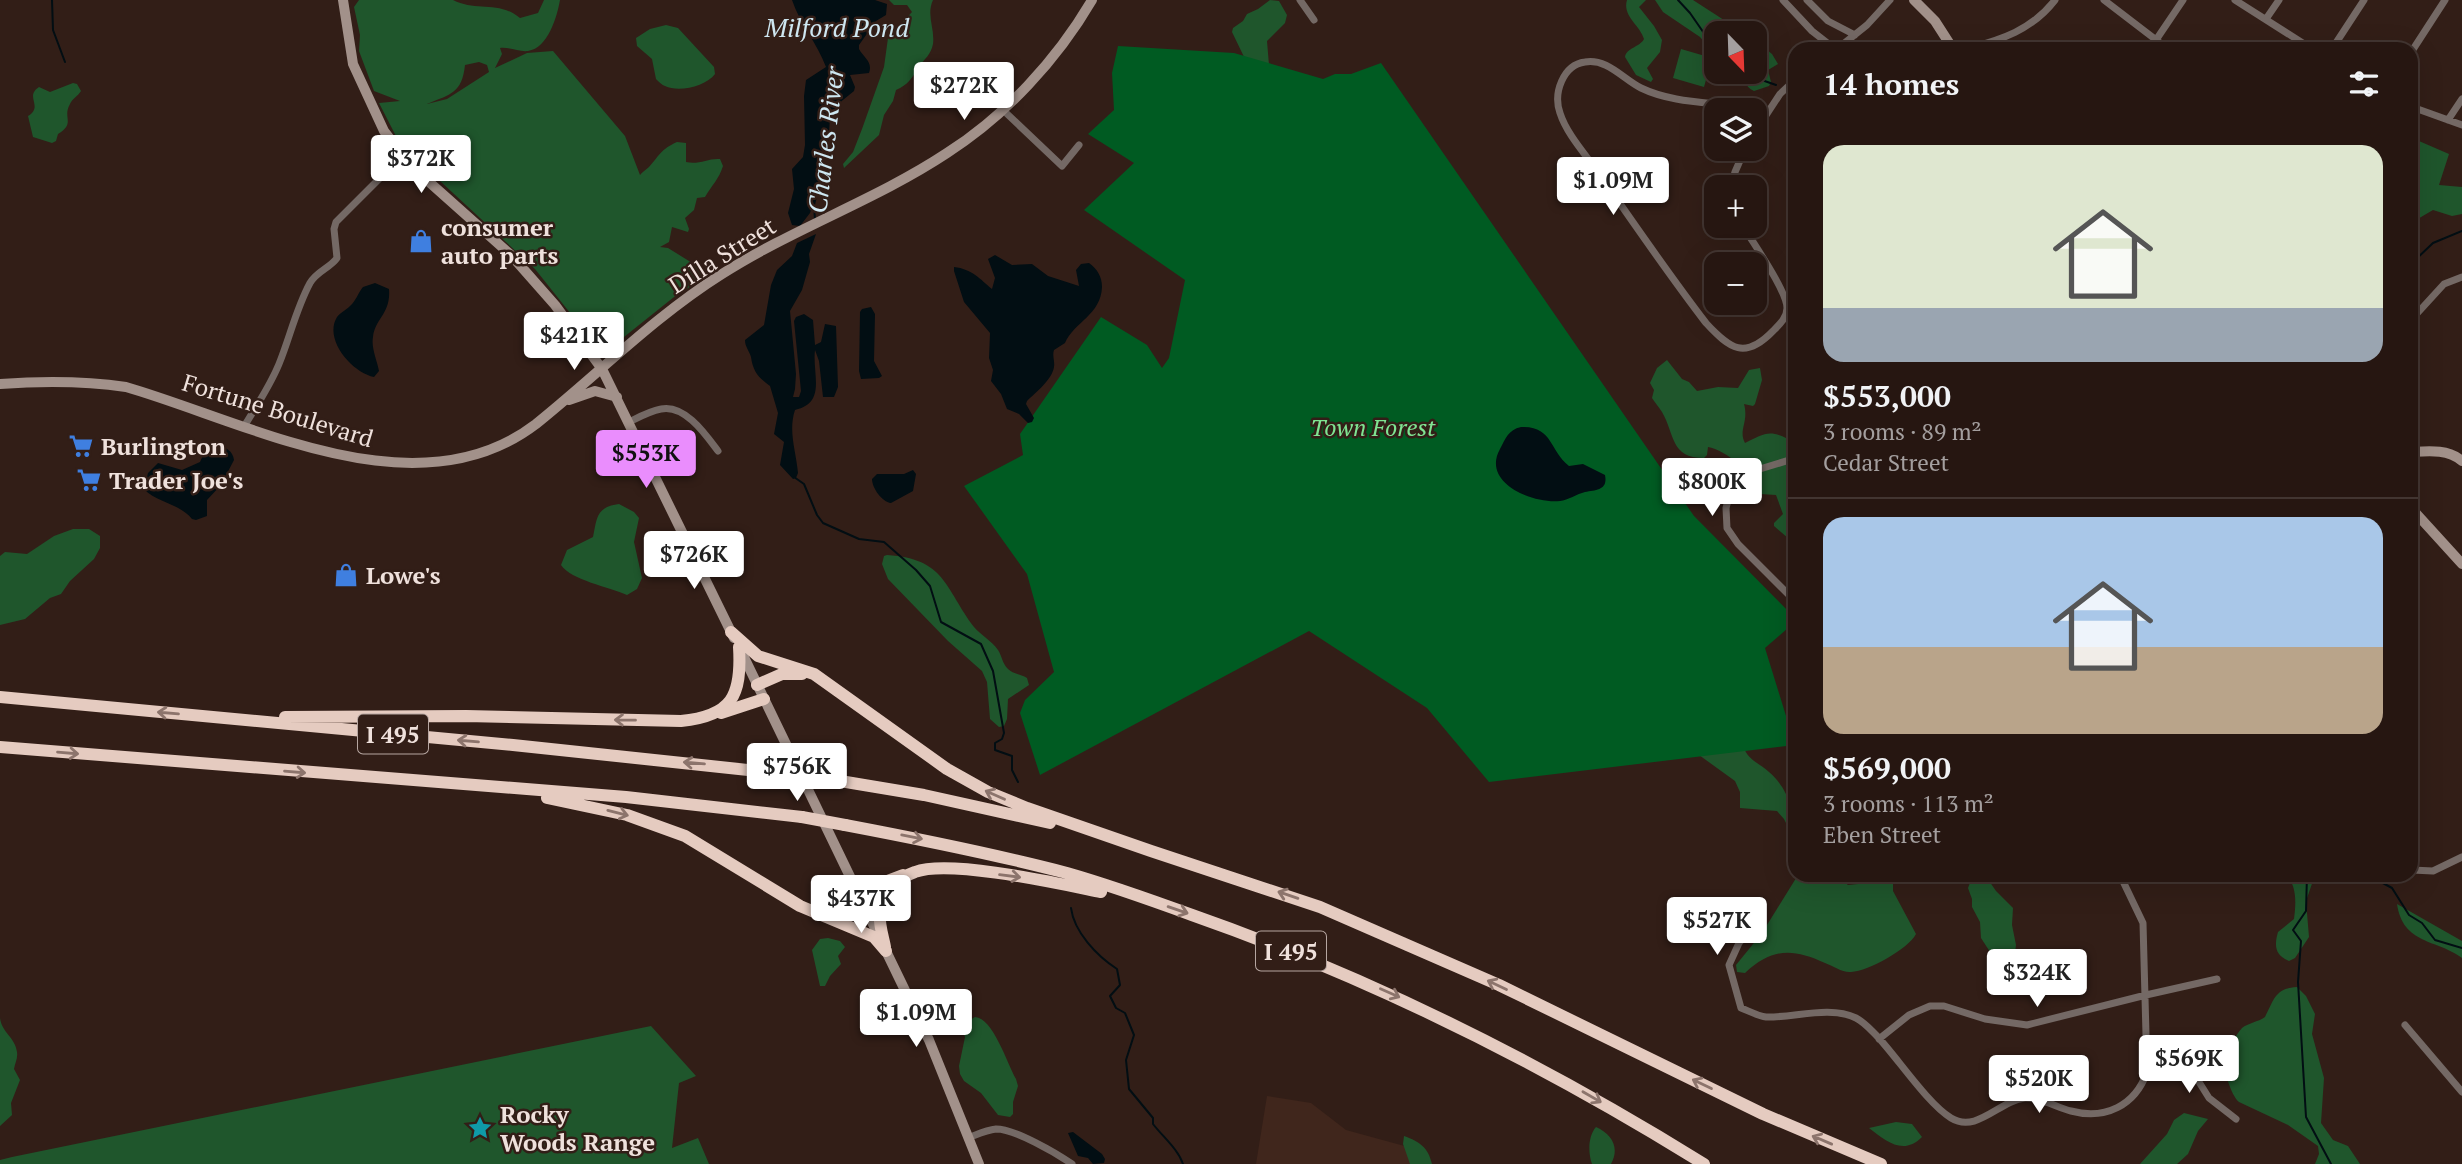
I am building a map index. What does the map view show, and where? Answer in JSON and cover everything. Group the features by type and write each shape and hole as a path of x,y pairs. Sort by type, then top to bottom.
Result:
{"highway":[{"path":"731,632 758,656 803,668 823,680 971,784 1027,808 1151,851"},
{"path":"708,717 727,703 737,690 740,675 739,648"},
{"path":"757,685 785,673 823,680"},
{"name":"I 495","path":"0,697 513,745 822,778 979,806 1151,851 1320,906 1499,985 1763,1114 1881,1164"},
{"path":"192,715 340,718 466,716 681,721 708,717 764,699"},
{"name":"I 495","path":"0,747 626,797 802,817 920,839 1056,871 1153,901 1299,954 1415,1004 1538,1066 1704,1164"},
{"path":"479,785 591,807 662,826 712,851 800,906 866,932 886,951"},
{"path":"858,892 913,872 957,869 1043,880 1153,901"},
{"path":"886,951 880,917 882,905 891,889 913,872"},
{"path":"819,915 843,915 864,906"}],"main road":[{"path":"343,0 353,64 384,131 402,156 511,255 552,302 602,369 933,1048 979,1164"},
{"name":"Dilla Street","path":"602,369 705,285 743,261 935,161 964,141 1003,110 1051,59 1092,0"},
{"path":"1914,0 1935,21 1948,42"},
{"name":"Fortune Boulevard","path":"0,384 45,382 127,387 348,457 398,464 458,458 500,446 521,435 602,369"},
{"path":"562,402 595,391 617,397"},
{"path":"2418,452 2441,452 2462,461"},
{"path":"2418,516 2462,564"}],"street":[{"path":"1300,0 1314,20"},
{"path":"1783,0 1812,31 1827,42"},
{"path":"1807,0 1828,21 1854,35"},
{"path":"1845,42 1890,0"},
{"path":"1992,42 2017,32 2038,19 2055,0"},
{"path":"2104,0 2159,42"},
{"path":"2156,40 2183,0"},
{"path":"2235,0 2301,42"},
{"path":"2266,19 2279,0"},
{"path":"2337,42 2364,0"},
{"path":"2418,42 2445,0"},
{"path":"1704,102 1659,95 1634,84 1607,65 1581,62 1568,70 1559,95 1558,107 1564,123 1706,323 1722,340 1741,349 1763,342 1782,322 1787,311 1785,299 1750,238"},
{"path":"1767,113 1788,86"},
{"path":"2448,120 2462,99"},
{"path":"2418,109 2462,125"},
{"path":"1003,110 1062,166 1079,145"},
{"path":"245,425 279,365 292,322 311,283 337,258 334,229 336,222 402,156"},
{"path":"2418,312 2444,284 2462,277"},
{"path":"629,422 659,409 674,410 702,429 718,451"},
{"path":"1788,460 1750,472 1732,485 1726,508 1727,528 1738,544 1788,594"},
{"path":"2418,870 2433,871 2462,857"},
{"path":"1759,919 1739,943 1729,965 1741,1008 1763,1017 1844,1014 1862,1022 1937,1105 1951,1118 1963,1122 1975,1121 2009,1102 2028,1098 2084,1114 2097,1114 2123,1105 2138,1091 2148,1060 2143,923 2123,882"},
{"path":"1879,1039 1909,1014 1930,1006 1944,1006 1984,1019 2027,1026 2217,979"},
{"path":"2404,1025 2462,1092"},
{"path":"2148,1060 2174,1060 2189,1066 2209,1098 2236,1119"},
{"path":"970,1137 993,1130 1007,1131 1072,1164"}],"shaded area":[{"path":"1267,1096 1311,1103 1346,1130 1419,1150 1417,1164 1256,1164"}],"green space":[{"path":"359,0 453,0 503,9 520,18 538,13 544,0 560,0 554,23 541,44 528,51 500,48 502,54 495,68 527,53 553,51 625,136 640,175 664,150 677,142 686,143 686,162 720,159 723,166 717,178 705,197 697,198 694,210 685,218 688,232 672,227 669,242 660,247 668,248 710,274 674,297 609,349 598,348 535,269 400,144 379,103 400,101 374,91 359,51 360,35 354,7","holes":["479,62 487,65 489,72 447,99 427,104 443,98 458,87 465,65"]},
{"path":"889,0 933,0 930,11 932,48 909,81 896,90 884,115 879,135 844,168 843,164 853,152 884,67 888,38 912,12 907,5 894,5"},
{"path":"1270,0 1279,1 1287,15 1285,23 1267,41 1269,65 1246,61 1232,32 1233,28 1243,21 1247,14"},
{"path":"1627,0 1646,0 1639,7 1662,40 1660,52 1647,68 1653,79 1651,82 1636,75 1625,57 1644,39 1629,16"},
{"path":"1655,0 1693,0 1725,21 1704,21 1704,42 1663,12"},
{"path":"666,25 678,28 714,67 715,74 711,78 699,85 677,89 664,86 656,79 652,59 637,46 636,38 650,29"},
{"name":"Town Forest","path":"1118,46 1234,53 1323,79 1335,74 1351,74 1381,63 1694,516 1788,611 1788,628 1765,648 1788,722 1788,746 1489,782 1427,708 1309,631 1040,775 1020,713 1025,700 1054,672 1027,574 964,486 1023,455 1020,434 1101,317 1147,345 1162,368 1169,358 1185,280 1084,210 1134,163 1088,134 1114,110 1112,73"},
{"path":"1681,49 1704,56 1704,87 1673,78"},
{"path":"1768,51 1772,54 1778,64 1768,70"},
{"path":"1768,70 1771,82 1769,86 1754,91 1746,84 1768,84"},
{"path":"77,84 81,91 70,104 68,123 58,134 56,141 52,143 33,137 28,116 34,109 35,91 39,87 50,92"},
{"path":"2418,141 2449,154 2439,185 2462,187 2462,214 2452,216 2433,210 2418,219"},
{"path":"1667,360 1682,379 1697,391 1718,387 1738,388 1749,370 1760,368 1762,380 1755,404 1744,404 1743,438 1745,443 1765,434 1786,438 1788,538 1774,526 1783,514 1776,495 1760,494 1752,497 1743,490 1726,488 1728,470 1736,462 1734,460 1708,447 1704,458 1693,457 1679,449 1662,412 1652,398 1654,390 1650,383 1657,368"},
{"path":"619,504 639,518 634,542 642,578 637,589 627,595 573,575 561,565 567,550 593,537 599,514 606,508"},
{"path":"73,529 89,529 100,536 100,548 94,559 70,581 61,594 50,598 25,619 0,625 0,556 5,552 27,554 54,536"},
{"path":"884,556 921,562 933,569 974,627 998,650 1006,667 1027,678 1029,685 1008,699 1004,726 999,727 990,719 987,682 982,671 948,641 888,579 882,564"},
{"path":"1743,745 1750,757 1782,787 1788,800 1788,827 1777,811 1740,808 1740,792 1735,781 1699,755"},
{"path":"1794,882 1844,882 1848,885 1871,882 1925,882 1893,884 1893,891 1916,934 1897,952 1859,971 1848,972 1813,958 1783,953 1764,959 1745,973 1737,972 1736,965 1762,933"},
{"path":"1970,882 1990,882 2013,908 2012,925 2016,945 2015,953 2008,958 1992,955 1981,938 1980,922 1972,907 1968,888"},
{"path":"2291,882 2313,882 2306,901 2309,937 2295,958 2289,961 2278,953 2276,942 2278,932 2294,919 2294,890"},
{"path":"2397,904 2462,941 2462,958 2414,934 2400,917"},
{"path":"820,939 840,941 845,947 838,956 841,964 825,986 820,986 812,950"},
{"path":"2297,987 2306,996 2315,1014 2312,1034 2324,1078 2321,1123 2333,1140 2348,1146 2360,1164 2315,1164 2319,1154 2318,1146 2288,1125 2239,1102 2230,1086 2223,1053 2242,1028 2265,1017 2280,992"},
{"path":"975,1017 982,1019 994,1033 1016,1079 1018,1086 1013,1102 1013,1114 1010,1117 998,1115 981,1093 964,1081 960,1074 965,1037 961,1025"},
{"path":"0,1018 3,1028 16,1047 14,1069 20,1080 11,1103 12,1115 0,1126"},
{"path":"651,1026 696,1076 679,1083 672,1148 698,1138 709,1164 0,1164 0,1160 12,1157"},
{"path":"2184,1113 2208,1119 2198,1131 2188,1154 2177,1164 2140,1164 2167,1134 2174,1120"},
{"path":"1896,1122 1912,1124 1922,1137 1915,1143 1901,1146 1888,1142 1869,1128"},
{"path":"1596,1127 1606,1133 1613,1142 1615,1152 1611,1164 1592,1164 1591,1135"},
{"path":"1404,1136 1422,1146 1432,1164 1410,1164 1403,1144"}],"water":[{"name":"Milford Pond","path":"792,0 875,0 887,4 886,15 876,21 859,45 869,63 869,73 850,75 854,91 838,104 830,118 822,179 810,213 800,226 792,225 788,213 794,189 792,169 803,157 805,145 806,80 826,67"},
{"path":"816,234 802,290 790,311 796,374 793,397 799,397 801,391 794,321 796,317 804,314 813,320 815,345 821,342 825,324 836,326 838,387 834,397 823,397 815,350 815,394 805,406 795,410 793,418 792,433 798,473 793,479 780,465 784,442 774,434 778,413 770,386 755,371 745,340 764,325 771,285 777,270 792,256 797,243"},
{"path":"995,255 1012,265 1032,264 1048,276 1079,286 1076,270 1081,264 1089,263 1097,270 1101,279 1102,287 1097,305 1074,329 1065,343 1054,350 1054,367 1050,377 1027,401 1034,418 1028,423 1019,414 1007,409 1001,394 991,381 993,370 989,358 990,333 964,302 954,271 954,267 971,272 992,289 995,278 988,259"},
{"path":"375,283 389,289 389,297 374,331 373,350 379,371 374,377 357,369 342,354 334,336 334,326 337,317 352,304 363,287"},
{"path":"871,307 875,314 874,361 882,376 861,379 860,312"},
{"path":"1521,427 1539,430 1569,466 1583,464 1605,475 1605,484 1597,490 1560,501 1537,499 1513,489 1498,472 1496,461 1508,435"},
{"path":"217,446 228,450 234,460 221,485 207,500 207,516 192,519 144,489 148,473 158,463 182,470 200,462 205,451"},
{"path":"913,470 916,474 913,491 891,503 878,494 872,479 877,474 904,474"},
{"path":"1073,1132 1102,1154 1104,1163 1093,1164 1088,1158 1078,1156 1068,1133"}],"waterway":[{"path":"52,0 53,30 65,62"},
{"path":"1678,0 1704,33"},
{"path":"1768,82 1776,85"},
{"name":"Charles River","path":"815,220 814,205 818,187"},
{"path":"1788,187 1788,190"},
{"path":"2418,257 2433,243 2462,231"},
{"name":"Charles River","path":"794,477 804,484 823,523 859,539 884,542 930,586 941,622 981,644 993,671 1004,733 1002,739 995,743 995,750 1012,756 1012,770 1018,782"},
{"path":"2307,882 2306,911 2293,930 2301,941 2298,982 2306,1117 2331,1164"},
{"path":"2381,882 2392,888 2409,915 2422,923 2435,940 2462,948"},
{"name":"Charles River","path":"1071,908 1077,926 1088,943 1117,969 1120,985 1110,996 1116,1008 1125,1013 1134,1035 1126,1060 1129,1089 1153,1118 1153,1124 1174,1148 1183,1164"}],"place":[{"name":"consumer auto parts","path":"421,241"},
{"name":"Burlington","path":"81,446"},
{"name":"Trader Joe's","path":"89,480"},
{"name":"Lowe's","path":"346,575"},
{"name":"Rocky Woods Range","path":"480,1128"}]}
